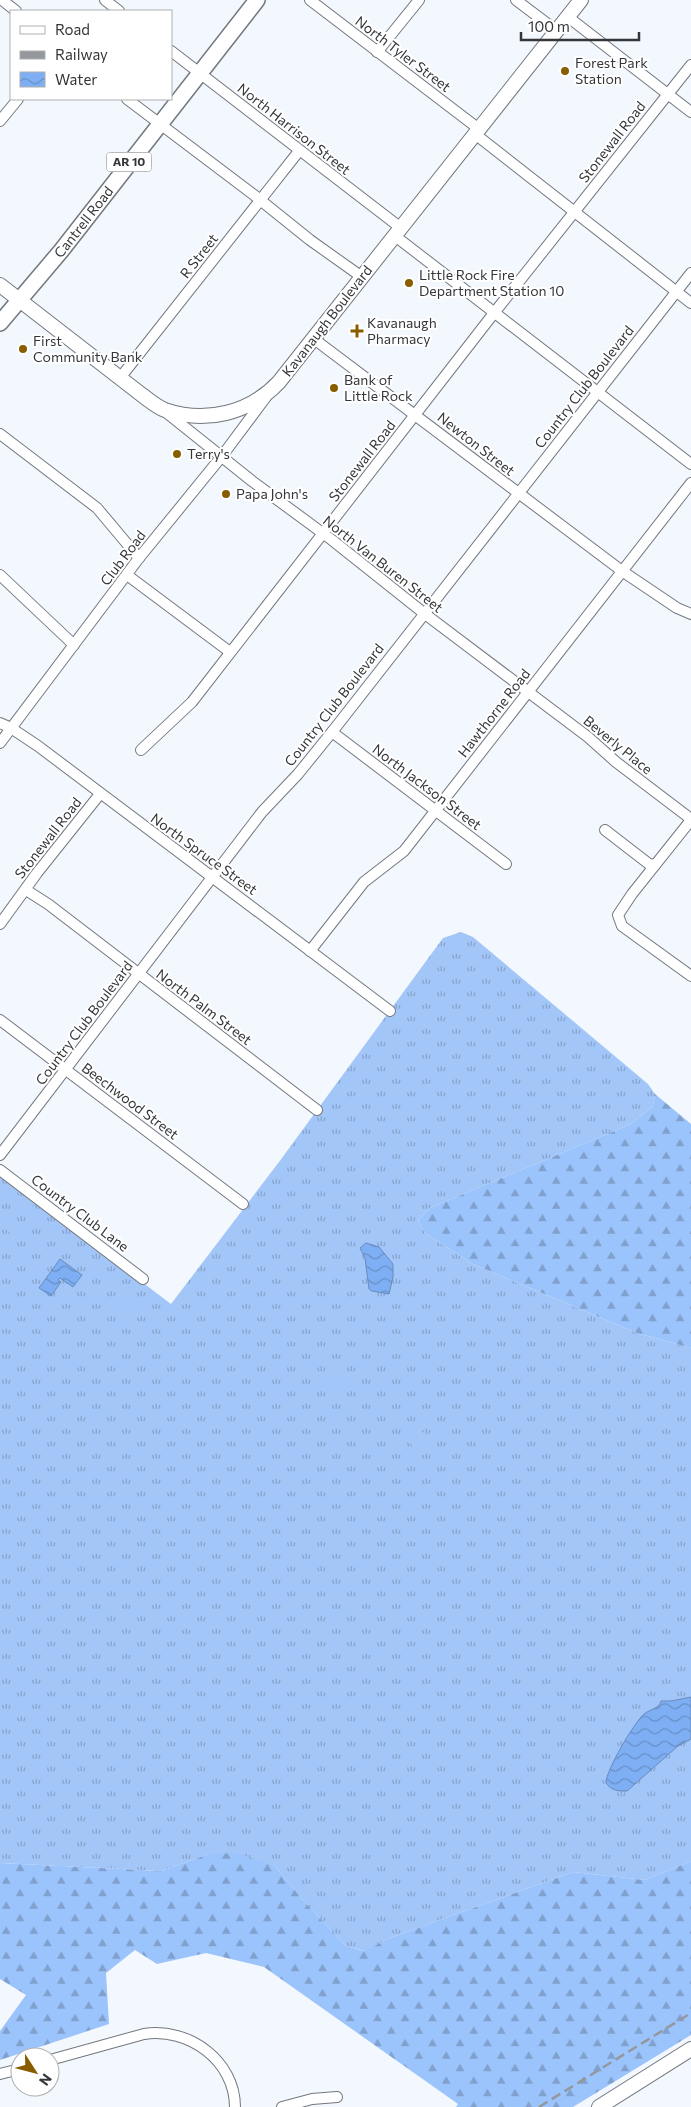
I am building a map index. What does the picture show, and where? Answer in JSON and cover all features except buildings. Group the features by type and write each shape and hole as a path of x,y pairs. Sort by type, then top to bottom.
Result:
{"main road":[{"name":"Cantrell Road","path":"0,322 61,251 256,0"}],"street":[{"path":"2,0 15,10"},
{"path":"105,0 118,10"},
{"name":"North Tyler Street","path":"310,0 691,303"},
{"path":"377,52 419,0"},
{"path":"516,0 557,31"},
{"name":"Kavanaugh Boulevard","path":"0,285 163,409 190,415 219,415 244,408 270,391 314,339 581,0"},
{"path":"568,17 691,112"},
{"name":"North Harrison Street","path":"172,52 299,151 494,313 691,464"},
{"name":"Stonewall Road","path":"141,750 190,704 494,313 691,65"},
{"path":"0,121 17,100"},
{"path":"128,100 310,240 362,277"},
{"name":"R Street","path":"120,378 299,151"},
{"name":"Country Club Boulevard","path":"0,1155 262,812 298,774 332,732 691,273"},
{"name":"Newton Street","path":"314,339 622,571"},
{"name":"Club Road","path":"0,743 139,558 222,456 270,391"},
{"name":"North Van Buren Street","path":"163,409 424,614 528,691"},
{"path":"0,434 97,508 139,558"},
{"name":"Hawthorne Road","path":"310,951 364,882 400,855 691,483"},
{"path":"622,571 676,608 691,614"},
{"path":"0,575 74,645"},
{"path":"127,575 230,652"},
{"name":"Beverly Place","path":"528,691 691,819"},
{"name":"North Spruce Street","path":"0,723 11,728 390,1011"},
{"name":"North Jackson Street","path":"332,732 506,864"},
{"name":"Stonewall Road","path":"0,924 100,794"},
{"path":"691,819 621,908 618,915 622,926 691,976"},
{"path":"605,830 649,864 655,865"},
{"name":"North Palm Street","path":"26,890 48,904 138,975 317,1110"},
{"name":"Beechwood Street","path":"0,1020 243,1204"},
{"name":"Country Club Lane","path":"0,1170 143,1279"},
{"path":"60,2057 144,2034 173,2035 199,2046 222,2065 232,2082 236,2107"},
{"path":"598,2107 691,2049"},
{"path":"282,2107 312,2099 337,2097"}],"green space":[{"path":"461,932 473,937 648,1084 655,1094 653,1106 631,1124 430,1208 418,1220 425,1233 473,1264 637,1333 691,1348 691,1861 645,1880 573,1872 390,1938 365,1951 346,1946 303,1900 275,1866 209,1854 161,1871 0,1863 0,1175 171,1304 279,1162 443,938"},
{"path":"655,1094 691,1124 691,1348 637,1333 473,1264 425,1233 418,1220 430,1208 631,1124 653,1106"},
{"path":"13,1191 36,1208 28,1219 6,1202"},
{"path":"0,1209 22,1226 14,1236 0,1225"},
{"path":"126,1293 134,1296 135,1300 136,1316 133,1325 124,1322 119,1313 111,1307 116,1299"},
{"path":"322,1374 331,1375 341,1381 345,1385 343,1391 338,1392 321,1385 318,1380"},
{"path":"419,1431 425,1434 428,1440 425,1446 419,1449 413,1446 410,1440 413,1434"},
{"path":"236,1853 275,1866 303,1900 346,1946 364,1951 390,1938 573,1872 645,1880 691,1861 691,2035 573,2107 456,2107 458,2104 264,1967 206,1953 157,1964 135,1950 106,1973 109,2024 39,2047 10,2047 10,2057 0,2060 0,2031 26,1995 0,1979 0,1863 161,1871 209,1854"}],"water":[{"path":"366,1243 379,1247 393,1264 393,1277 389,1294 369,1289 365,1258 360,1248"},
{"path":"60,1259 82,1275 73,1287 60,1278 58,1280 61,1282 51,1296 39,1288"},
{"path":"691,1697 691,1739 678,1746 627,1791 615,1790 608,1786 606,1783 607,1777 615,1758 639,1719 660,1704 661,1701"}],"railway":[{"path":"539,2107 691,2013"}],"place":[{"name":"Forest Park Station","path":"565,71"},
{"name":"Little Rock Fire Department Station 10","path":"409,283"},
{"name":"Kavanaugh Pharmacy","path":"357,331"},
{"name":"First Community Bank","path":"23,349"},
{"name":"Bank of Little Rock","path":"334,388"},
{"name":"Terry's","path":"177,454"},
{"name":"Papa John's","path":"226,494"}]}
